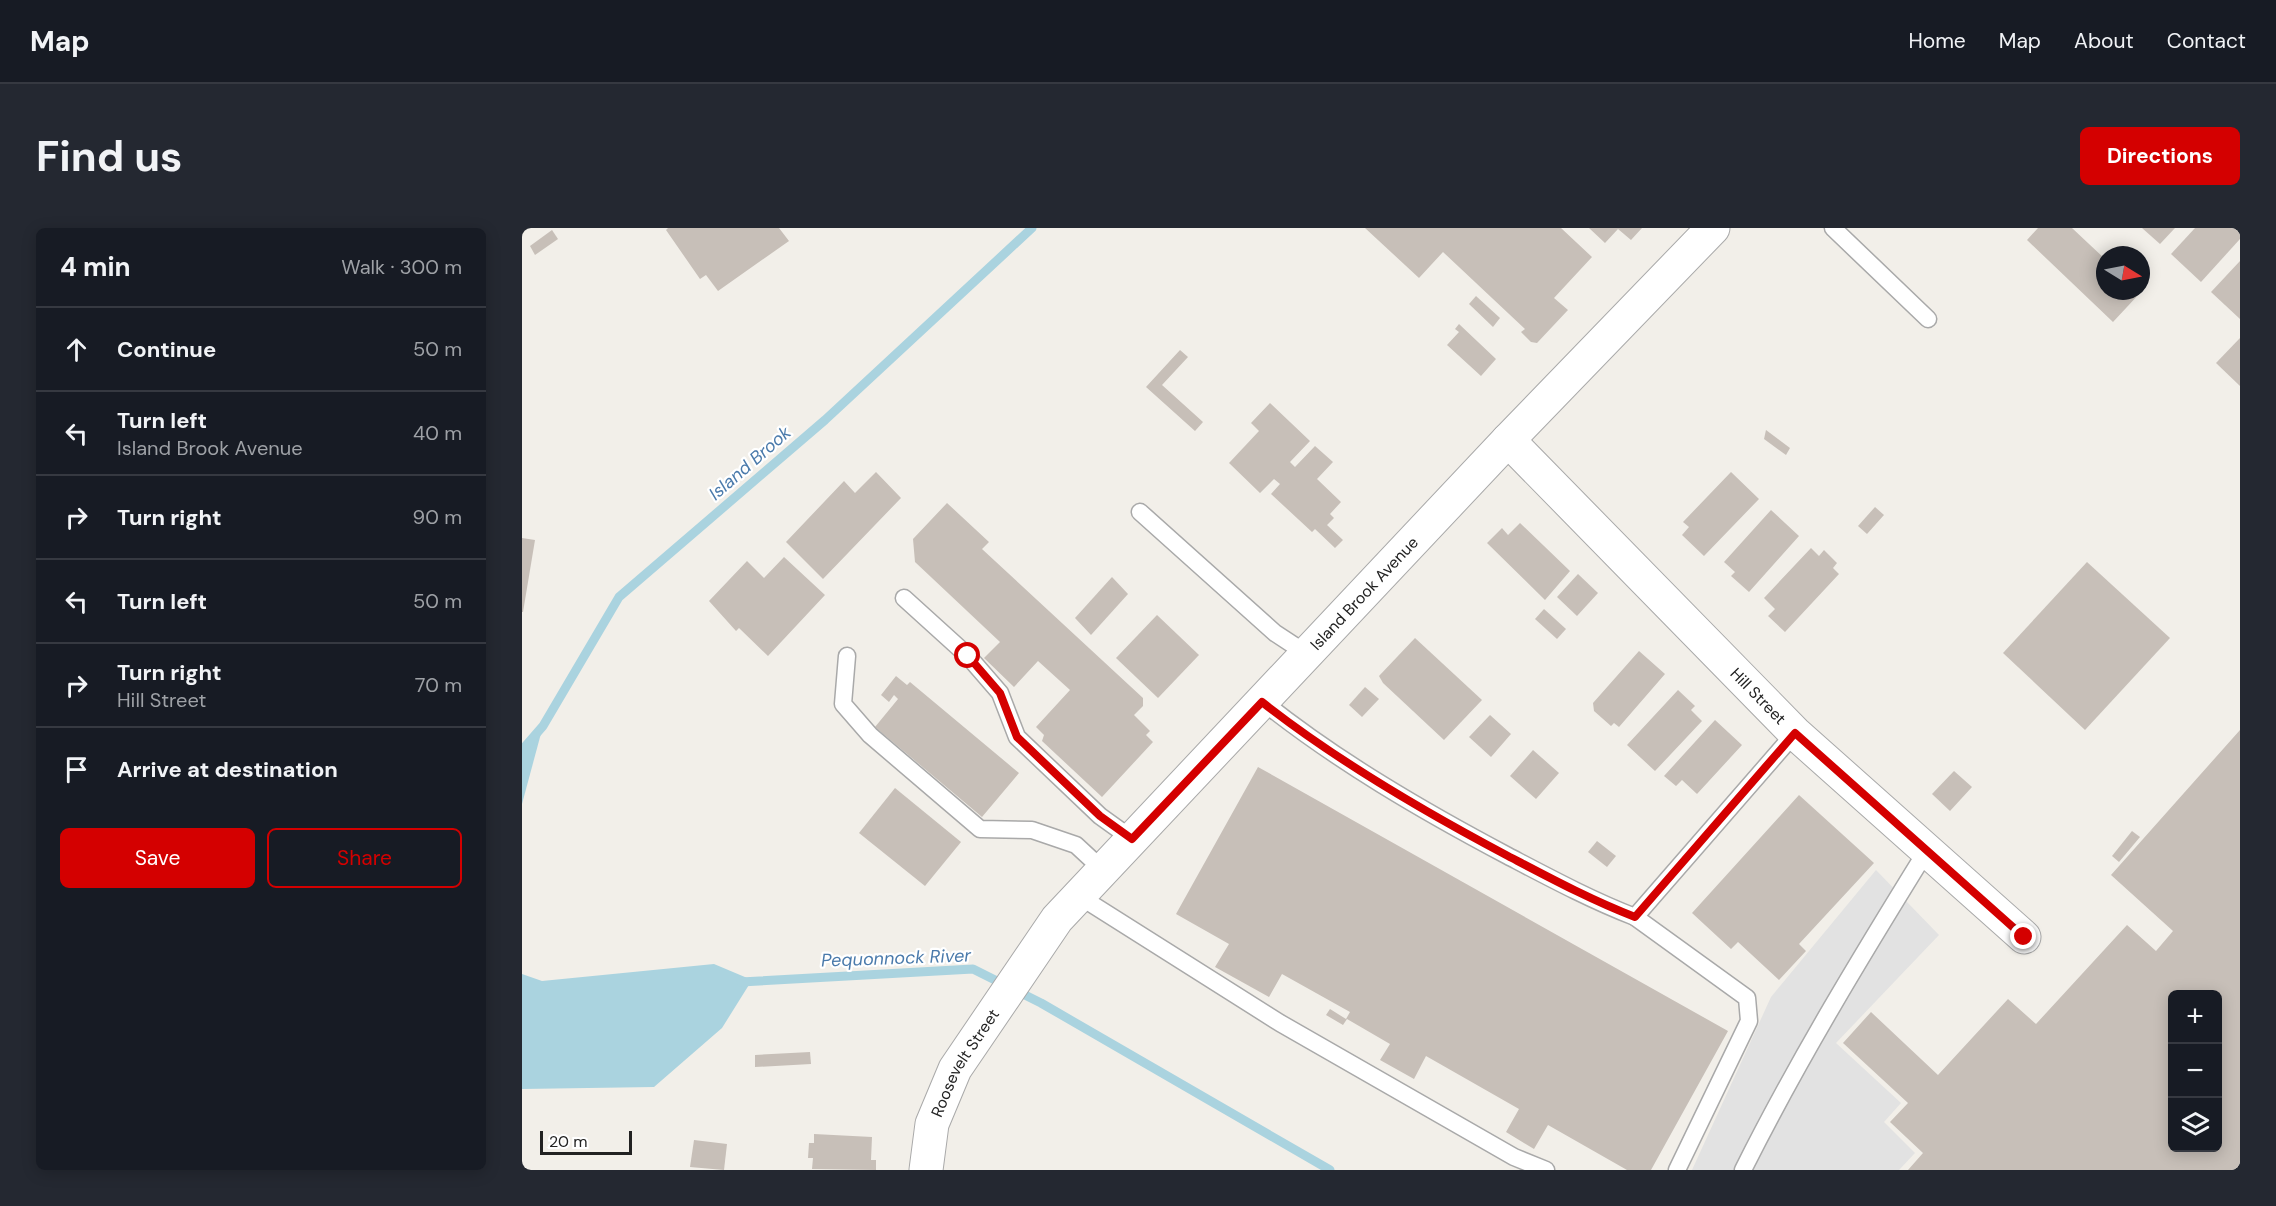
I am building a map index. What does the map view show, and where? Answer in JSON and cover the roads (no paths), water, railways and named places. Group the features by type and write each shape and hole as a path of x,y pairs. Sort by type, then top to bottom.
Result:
{"street":[{"name":"Island Brook Avenue","path":"1025,966 1057,919 1508,440 1713,228"},
{"name":"Hill Street","path":"1508,440 1795,733 2024,937"},
{"name":"Roosevelt Street","path":"926,1170 932,1125 955,1069 1025,966"}],"lane":[{"path":"1833,228 1928,319"},
{"path":"1140,512 1275,633 1306,654"},
{"path":"904,598 968,656 1000,693 1017,737 1100,816 1132,839"},
{"path":"847,656 843,704 870,735 980,830 1032,830 1076,845 1103,870"},
{"path":"1262,702 1288,723 1437,818 1598,903 1635,917 1746,998 1749,1021 1677,1170"},
{"path":"1635,917 1795,733"},
{"path":"1743,1170 1795,1070 1841,989 1927,850"},
{"path":"1079,896 1280,1023 1514,1157 1546,1170"}],"water":[{"path":"543,726 522,804 522,745"},
{"path":"714,964 752,980 722,1028 654,1087 522,1089 522,974 542,981"}],"waterway":[{"name":"Island Brook","path":"522,750 543,726 619,597 825,420 1032,228"},
{"name":"Pequonnock River","path":"741,982 973,969 1041,1003 1330,1170"}]}
